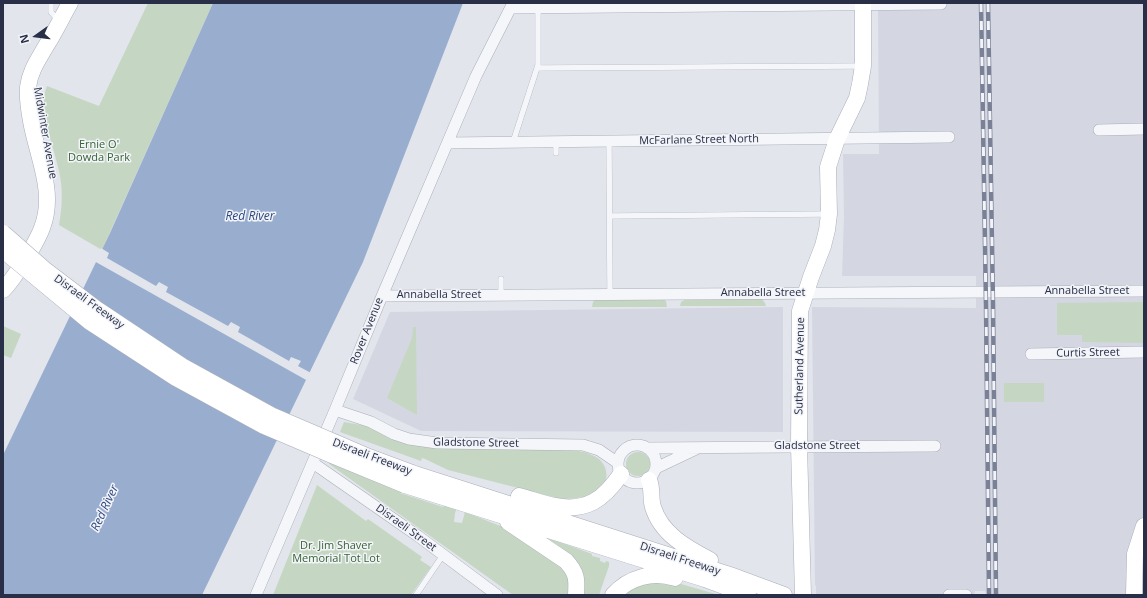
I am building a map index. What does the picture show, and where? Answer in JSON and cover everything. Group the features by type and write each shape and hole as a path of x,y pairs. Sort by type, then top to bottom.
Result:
{"main road":[{"name":"Midwinter Avenue","path":"3,290 17,273 40,234 46,216 48,197 33,132 28,93 33,68 70,3"},
{"name":"Sutherland Avenue","path":"803,595 799,446 800,311 823,246 829,214 828,167 837,139 857,98 863,66 864,4"},
{"name":"Midwinter Avenue","path":"3,302 15,290 30,265 50,229 54,216 55,197 53,169 40,114 36,88 38,73 46,46"},
{"path":"3,221 28,244 62,283"},
{"name":"Disraeli Freeway","path":"3,233 62,283 98,310 182,366 271,415 369,457 409,479 443,483 708,574 750,591 784,595"},
{"name":"Disraeli Freeway","path":"3,250 90,322 176,378 264,426 334,456 409,479 494,512 708,574"},
{"path":"443,483 523,497 560,507 572,507 591,503 602,497 612,487 619,469"},
{"path":"652,474 652,500 654,509 662,525 687,548 708,574"},
{"path":"494,512 566,561 573,569 577,580 576,595"},
{"path":"1134,595 1135,554 1144,526"},
{"path":"613,595 630,582 643,577 655,575 668,576 708,574"}],"street":[{"path":"512,5 538,7 579,5 941,4"},
{"name":"Rover Avenue","path":"256,595 476,76 512,5"},
{"path":"1099,130 1144,129"},
{"name":"McFarlane Street North","path":"448,143 513,142 556,147 609,141 949,137"},
{"name":"Annabella Street","path":"382,296 806,292 1144,291"},
{"name":"Curtis Street","path":"1031,354 1144,352"},
{"name":"Gladstone Street","path":"335,410 371,422 394,434 409,439 437,443 584,445 598,450 619,469 627,481 631,483 640,483 652,474 700,447"},
{"name":"Gladstone Street","path":"619,469 620,455 626,448 634,445 647,448 935,446"},
{"path":"647,448 651,450 656,458 652,474"},
{"name":"Disraeli Street","path":"313,463 497,595"},
{"path":"949,595 966,595"}],"lane":[{"path":"51,3 51,12 60,21"},
{"path":"513,142 537,68 538,7"},
{"path":"537,68 863,66"},
{"path":"609,141 610,294"},
{"path":"610,216 829,214"},
{"path":"501,279 501,295"},
{"path":"416,595 443,555"}],"shaded area":[{"path":"878,3 1144,3 1144,595 986,595 985,591 975,591 974,595 816,595 812,307 976,308 976,276 842,276 844,216 843,154 879,154"},
{"path":"783,307 783,432 421,431 353,399 390,312"}],"green space":[{"name":"Ernie O' Dowda Park","path":"148,3 213,3 102,250 59,225 62,188 58,166 48,130 44,106 45,95 47,86 99,106"},
{"path":"663,299 666,301 667,307 592,307 595,300"},
{"path":"686,299 762,299 766,306 680,306 681,302"},
{"path":"1144,302 1144,343 1082,342 1082,335 1057,335 1057,303"},
{"path":"3,326 21,334 11,358 3,355"},
{"path":"413,327 416,327 417,415 387,398 412,338"},
{"path":"1004,383 1044,383 1044,402 1004,402"},
{"path":"344,422 482,446 482,449 573,450 589,454 601,461 606,471 606,479 603,486 590,495 573,499 557,498 448,470 422,458 421,461 340,432"},
{"path":"638,452 646,456 650,464 646,472 638,476 630,472 626,464 630,456"},
{"path":"328,461 401,488 400,493 443,507 445,504 457,508 454,522 462,523 465,512 513,531 568,569 570,595 513,595 329,464"},
{"name":"Dr. Jim Shaver Memorial Tot Lot","path":"317,485 366,521 368,519 422,557 420,560 431,567 411,595 273,595"},
{"path":"546,537 592,554 592,556 600,558 600,561 605,563 606,561 609,562 599,595 583,595 584,584 580,567 569,554"},
{"path":"674,582 719,595 621,595 639,583"}],"water":[{"name":"Red River","path":"213,3 463,3 363,262 202,595 3,595 3,455 110,233"}],"pier":[{"path":"101,248 109,253 107,258 156,286 159,282 168,287 166,292 228,326 231,322 240,327 238,332 289,361 291,357 301,361 298,366 311,373 308,381 94,261"}],"railway":[{"path":"981,3 989,595"},
{"path":"988,3 996,595"}]}
